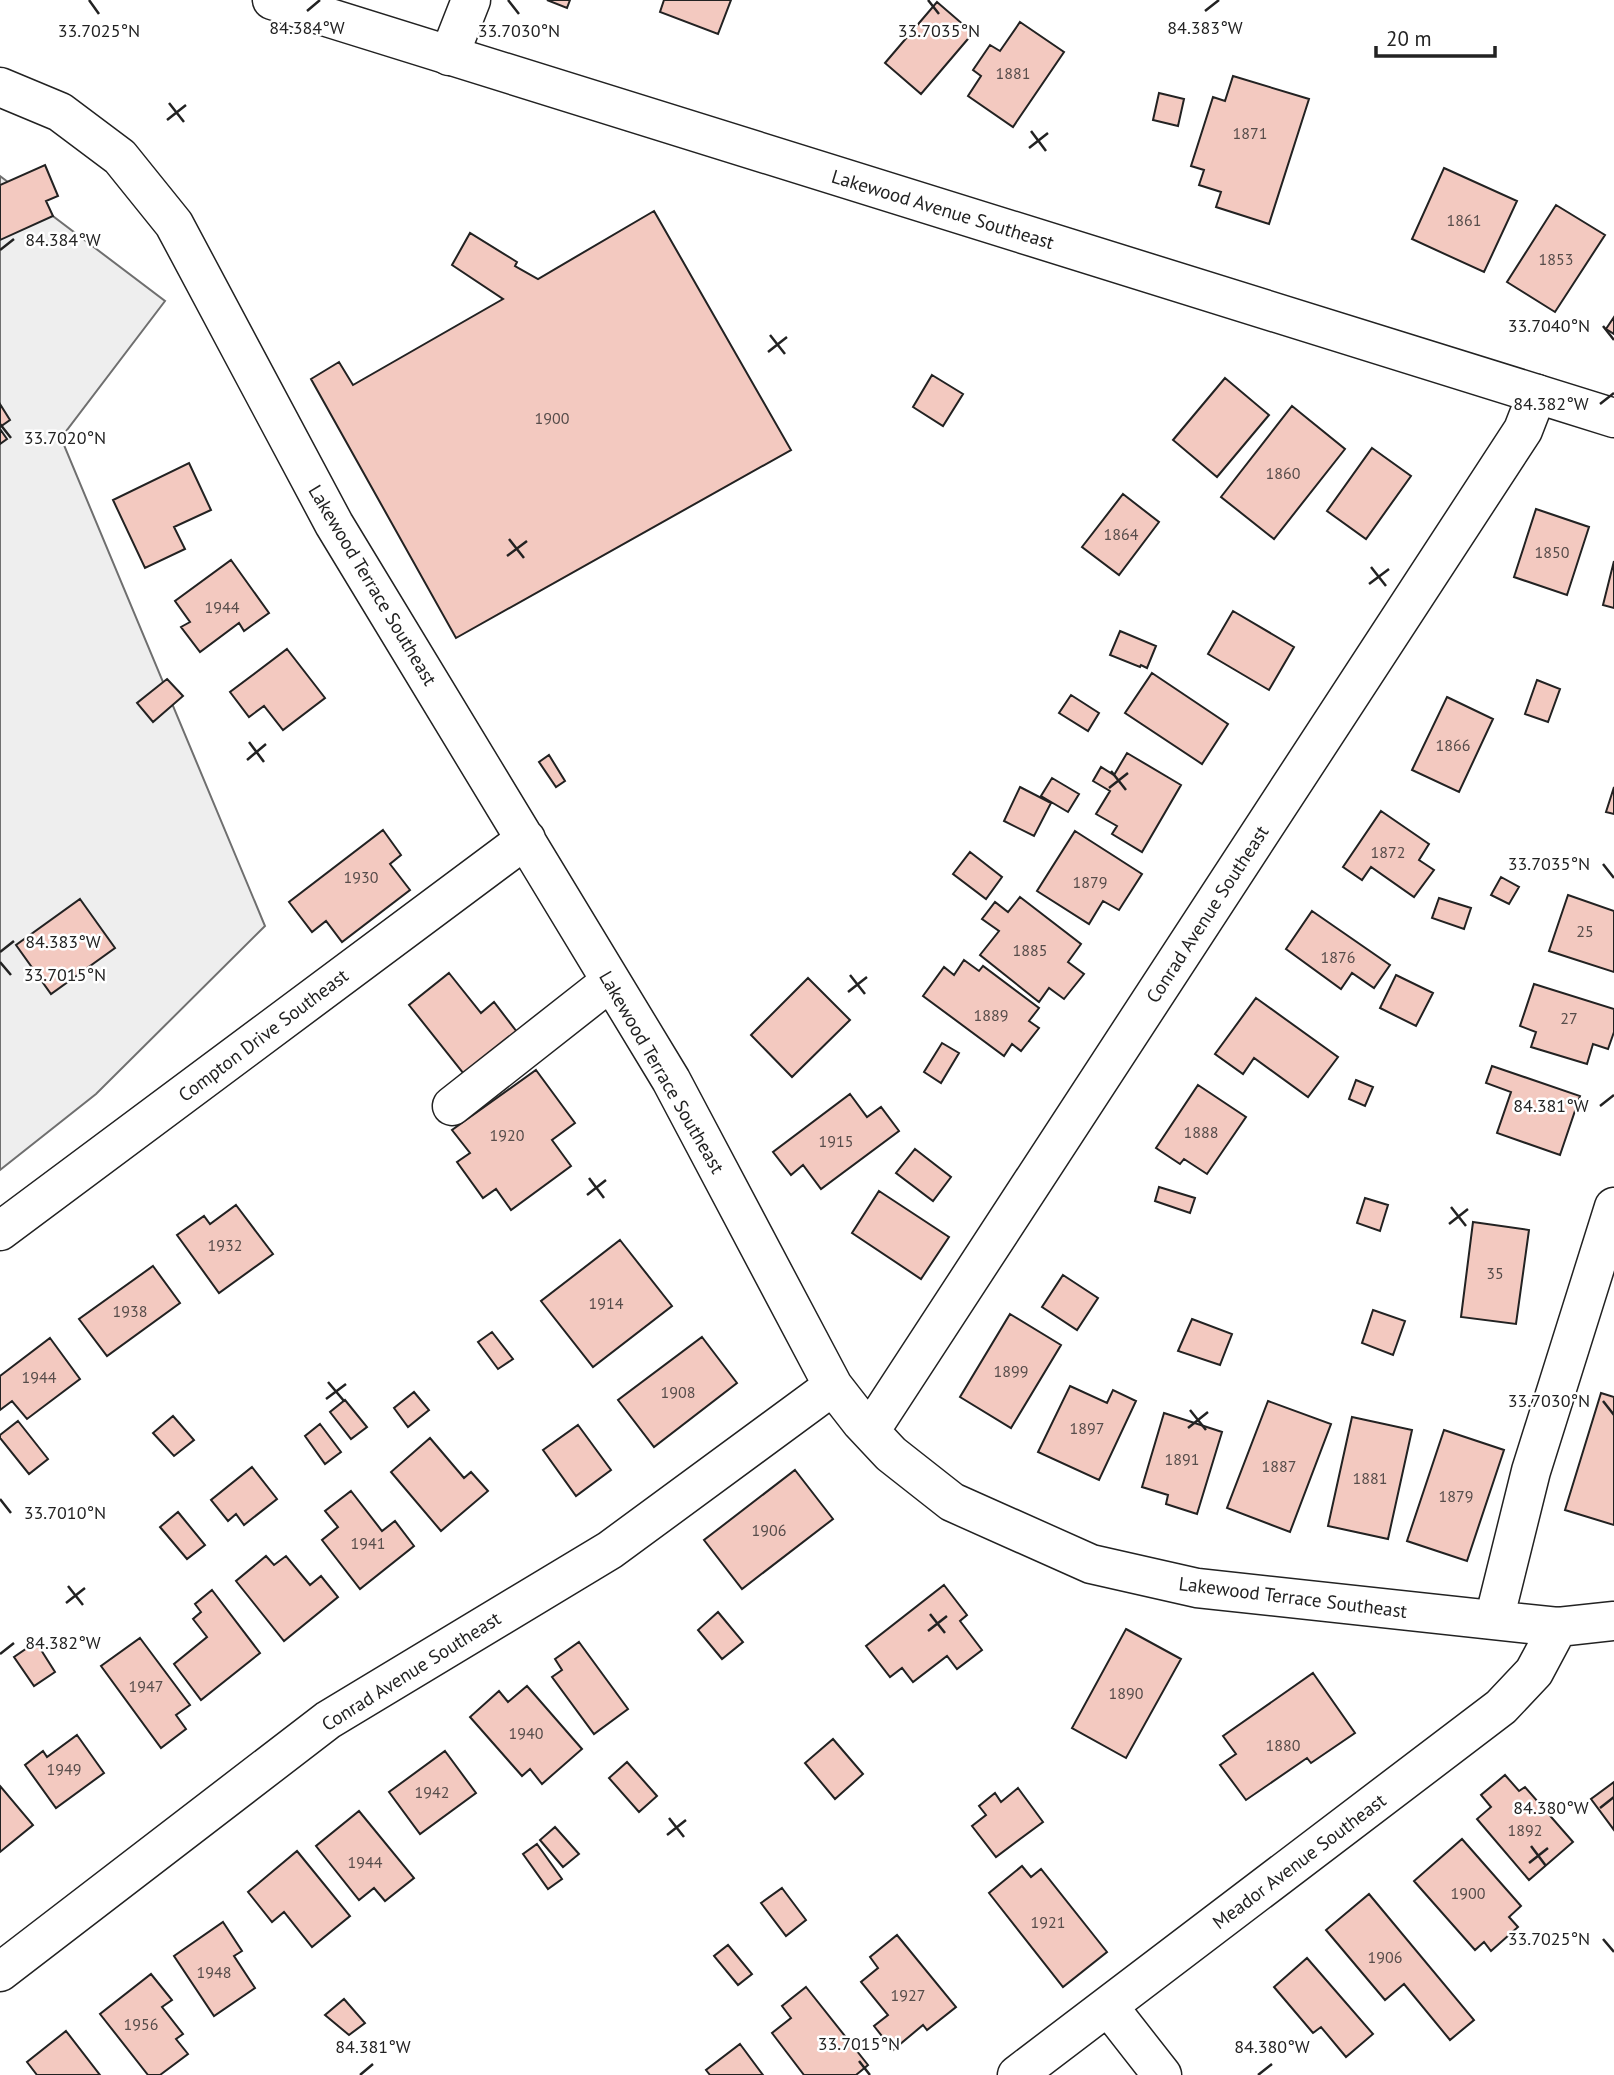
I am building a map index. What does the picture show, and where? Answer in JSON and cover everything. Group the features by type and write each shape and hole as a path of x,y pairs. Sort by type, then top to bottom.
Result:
{"street":[{"name":"Lakewood Avenue Southeast","path":"272,0 1614,418"},
{"path":"449,56 471,0"},
{"name":"Lakewood Terrace Southeast","path":"0,87 60,112 120,157 174,224 334,524 671,1080 833,1386 891,1454 952,1502 1091,1564 1197,1588 1558,1627 1614,1621"},
{"name":"Conrad Avenue Southeast","path":"870,1431 1523,430 1537,394"},
{"name":"Compton Drive Southeast","path":"0,1231 526,839"},
{"path":"452,1106 611,981"},
{"path":"1494,1620 1531,1471 1614,1207"},
{"name":"Conrad Avenue Southeast","path":"0,1972 328,1720 610,1550 833,1386"},
{"name":"Meador Avenue Southeast","path":"1017,2075 1501,1707 1534,1672 1558,1627"},
{"path":"1108,2006 1161,2075"}],"shaded area":[{"path":"0,176 165,301 61,438 265,926 96,1094 0,1170"}],"building":[{"path":"547,0 570,0 567,8"},
{"path":"664,0 731,0 718,34 660,12"},
{"path":"937,2 973,33 921,94 885,63"},
{"path":"1020,22 1064,52 1013,127 968,96 981,76 973,70 990,45 1000,51"},
{"path":"1233,76 1309,99 1269,224 1216,207 1221,192 1199,185 1204,170 1191,166 1213,97 1225,101"},
{"path":"1159,93 1184,99 1178,126 1153,120"},
{"path":"45,165 58,196 46,201 53,216 0,240 0,185"},
{"path":"1444,168 1517,201 1484,272 1412,239"},
{"path":"1556,205 1605,235 1555,312 1507,282"},
{"path":"654,211 791,450 456,638 311,379 339,362 353,385 503,299 452,265 470,233 517,262 515,266 538,279"},
{"path":"1614,317 1614,334 1606,329"},
{"path":"932,375 963,394 943,426 913,407"},
{"path":"1225,378 1269,415 1217,477 1173,440"},
{"path":"0,404 10,420 0,427"},
{"path":"1292,406 1345,449 1274,539 1221,497"},
{"path":"0,429 7,439 0,444"},
{"path":"1372,448 1411,476 1366,539 1327,511"},
{"path":"189,463 211,510 174,527 185,549 145,568 113,500"},
{"path":"1123,494 1159,522 1119,575 1082,547"},
{"path":"1536,509 1589,527 1567,595 1514,577"},
{"path":"231,560 269,613 244,631 239,623 200,652 181,627 190,622 175,601"},
{"path":"1614,561 1614,608 1603,605"},
{"path":"1233,611 1294,647 1269,690 1208,654"},
{"path":"1120,631 1156,646 1147,668 1110,655"},
{"path":"287,649 325,698 283,730 264,706 249,717 230,692"},
{"path":"1152,673 1228,724 1202,764 1125,713"},
{"path":"167,679 183,696 153,722 137,703"},
{"path":"1537,680 1560,689 1548,722 1525,714"},
{"path":"1071,695 1099,713 1088,731 1059,713"},
{"path":"1447,697 1493,719 1459,792 1412,770"},
{"path":"1127,753 1181,785 1142,852 1112,834 1117,826 1096,814 1110,791 1093,781 1101,767 1114,775"},
{"path":"549,755 565,781 556,787 539,762"},
{"path":"1052,778 1079,794 1068,812 1041,796"},
{"path":"1020,787 1051,803 1034,836 1004,821"},
{"path":"1614,787 1614,814 1606,812"},
{"path":"1381,811 1429,844 1419,860 1434,870 1414,897 1371,867 1362,880 1343,867"},
{"path":"383,830 401,855 390,864 410,890 342,942 326,921 312,932 289,902"},
{"path":"1075,831 1142,874 1119,910 1103,901 1089,924 1037,891"},
{"path":"970,852 1002,877 986,899 953,874"},
{"path":"1501,877 1519,887 1509,904 1491,895"},
{"path":"1568,895 1614,911 1614,972 1549,951"},
{"path":"1020,897 1081,944 1068,962 1084,974 1064,999 1049,988 1039,1002 980,955 999,931 982,919 995,902 1008,912"},
{"path":"1439,898 1471,908 1464,929 1432,918"},
{"path":"80,899 115,948 51,994 16,945"},
{"path":"1312,911 1390,965 1374,988 1352,973 1341,989 1286,949"},
{"path":"964,960 979,971 983,966 1039,1008 1029,1021 1039,1028 1021,1051 1012,1044 1004,1056 923,996 944,967 954,975"},
{"path":"449,973 481,1013 494,1002 517,1032 464,1074 409,1005"},
{"path":"1396,975 1433,993 1416,1026 1380,1008"},
{"path":"808,978 850,1020 792,1077 751,1035"},
{"path":"1534,984 1614,1009 1614,1032 1608,1049 1593,1044 1587,1064 1531,1047 1536,1032 1520,1026"},
{"path":"1256,998 1338,1057 1308,1097 1254,1058 1243,1074 1215,1054"},
{"path":"942,1043 959,1053 941,1083 924,1072"},
{"path":"1492,1066 1580,1096 1560,1155 1497,1133 1511,1092 1486,1083"},
{"path":"536,1070 575,1123 552,1140 571,1166 511,1210 496,1189 483,1198 457,1162 470,1153 452,1130"},
{"path":"1356,1080 1373,1087 1365,1106 1349,1099"},
{"path":"1198,1085 1246,1117 1207,1174 1184,1159 1180,1164 1156,1148"},
{"path":"850,1094 867,1117 881,1107 899,1131 821,1189 803,1165 791,1175 773,1152"},
{"path":"915,1149 951,1177 933,1201 896,1173"},
{"path":"1159,1187 1195,1198 1190,1213 1155,1201"},
{"path":"879,1191 949,1237 921,1279 852,1233"},
{"path":"1365,1198 1388,1205 1380,1231 1357,1223"},
{"path":"236,1205 273,1254 219,1293 177,1235 204,1216 210,1224"},
{"path":"1473,1222 1529,1230 1516,1324 1461,1317"},
{"path":"620,1240 672,1306 593,1367 541,1301"},
{"path":"153,1266 180,1303 107,1356 79,1319"},
{"path":"1063,1275 1098,1298 1077,1330 1042,1307"},
{"path":"1373,1310 1405,1321 1393,1355 1362,1343"},
{"path":"1010,1314 1061,1345 1011,1428 960,1397"},
{"path":"1192,1319 1232,1334 1220,1365 1178,1351"},
{"path":"492,1332 513,1359 498,1369 478,1342"},
{"path":"702,1337 737,1383 654,1447 618,1400"},
{"path":"50,1338 80,1379 27,1419 12,1401 0,1410 0,1376"},
{"path":"1070,1386 1107,1403 1113,1390 1136,1401 1099,1480 1038,1452"},
{"path":"414,1392 429,1410 408,1427 394,1408"},
{"path":"1601,1393 1614,1397 1614,1525 1565,1510"},
{"path":"345,1400 367,1427 351,1439 330,1412"},
{"path":"1268,1401 1331,1424 1290,1532 1227,1508"},
{"path":"1164,1413 1222,1432 1197,1514 1166,1504 1168,1495 1142,1487"},
{"path":"173,1416 194,1440 174,1456 153,1433"},
{"path":"1352,1417 1412,1430 1388,1539 1328,1526"},
{"path":"18,1421 48,1459 29,1474 0,1438 0,1435"},
{"path":"320,1424 341,1452 325,1464 305,1436"},
{"path":"578,1425 611,1470 576,1496 543,1450"},
{"path":"1444,1430 1504,1450 1467,1561 1407,1541"},
{"path":"430,1438 464,1478 471,1472 488,1491 441,1531 391,1472"},
{"path":"252,1467 277,1499 244,1525 236,1514 228,1521 211,1500"},
{"path":"795,1470 833,1519 742,1589 704,1540"},
{"path":"351,1491 382,1531 395,1521 414,1546 360,1589 322,1540 338,1527 325,1511"},
{"path":"178,1512 205,1545 187,1559 160,1527"},
{"path":"266,1556 274,1565 286,1556 310,1585 321,1576 338,1597 284,1641 236,1581"},
{"path":"944,1585 967,1615 960,1621 982,1650 957,1669 947,1656 913,1682 902,1668 890,1677 866,1646"},
{"path":"212,1590 260,1653 201,1700 174,1664 207,1637 193,1619 201,1612 195,1604"},
{"path":"718,1612 743,1642 722,1659 698,1630"},
{"path":"1126,1629 1181,1659 1126,1758 1072,1728"},
{"path":"140,1638 190,1705 176,1715 186,1729 161,1748 101,1666"},
{"path":"36,1642 55,1672 34,1686 14,1657"},
{"path":"579,1642 628,1709 594,1734 552,1677 562,1670 555,1659"},
{"path":"1313,1673 1355,1733 1311,1763 1307,1758 1246,1800 1220,1765 1236,1754 1223,1736"},
{"path":"527,1686 582,1749 542,1784 530,1769 522,1776 470,1717 499,1691 508,1702"},
{"path":"77,1735 104,1773 56,1808 25,1765 43,1751 47,1757"},
{"path":"833,1739 863,1774 835,1799 805,1763"},
{"path":"445,1751 476,1793 420,1834 389,1792"},
{"path":"627,1762 657,1796 639,1812 609,1778"},
{"path":"1505,1775 1519,1791 1525,1787 1573,1842 1529,1880 1477,1819 1491,1807 1481,1795"},
{"path":"1614,1782 1614,1830 1591,1799"},
{"path":"0,1786 33,1825 0,1852"},
{"path":"1018,1788 1043,1822 996,1857 972,1826 986,1815 979,1806 995,1793 1001,1802"},
{"path":"359,1811 414,1878 385,1901 374,1888 359,1900 316,1846"},
{"path":"555,1827 579,1854 563,1867 540,1840"},
{"path":"1462,1839 1521,1906 1509,1917 1518,1927 1491,1951 1484,1942 1475,1950 1414,1881"},
{"path":"537,1844 562,1879 548,1889 523,1854"},
{"path":"297,1851 350,1916 312,1947 284,1912 272,1922 248,1892"},
{"path":"1022,1866 1031,1877 1041,1869 1107,1952 1063,1987 989,1893"},
{"path":"782,1888 806,1920 786,1936 761,1903"},
{"path":"1369,1894 1474,2020 1450,2040 1404,1984 1385,2000 1326,1930"},
{"path":"223,1922 242,1951 234,1956 255,1988 214,2016 174,1956"},
{"path":"897,1935 956,2007 927,2030 923,2025 893,2050 874,2026 888,2015 861,1982 878,1968 870,1957"},
{"path":"728,1945 752,1974 738,1985 714,1956"},
{"path":"1307,1958 1373,2034 1346,2057 1321,2027 1313,2033 1274,1987"},
{"path":"151,1974 172,2000 162,2007 183,2034 176,2039 188,2054 160,2075 148,2075 100,2014"},
{"path":"806,1987 868,2065 856,2075 804,2075 772,2033 791,2018 782,2006"},
{"path":"344,1999 365,2023 349,2035 325,2015"},
{"path":"66,2031 100,2075 37,2075 27,2062"},
{"path":"740,2044 763,2075 710,2075 706,2070"}]}
